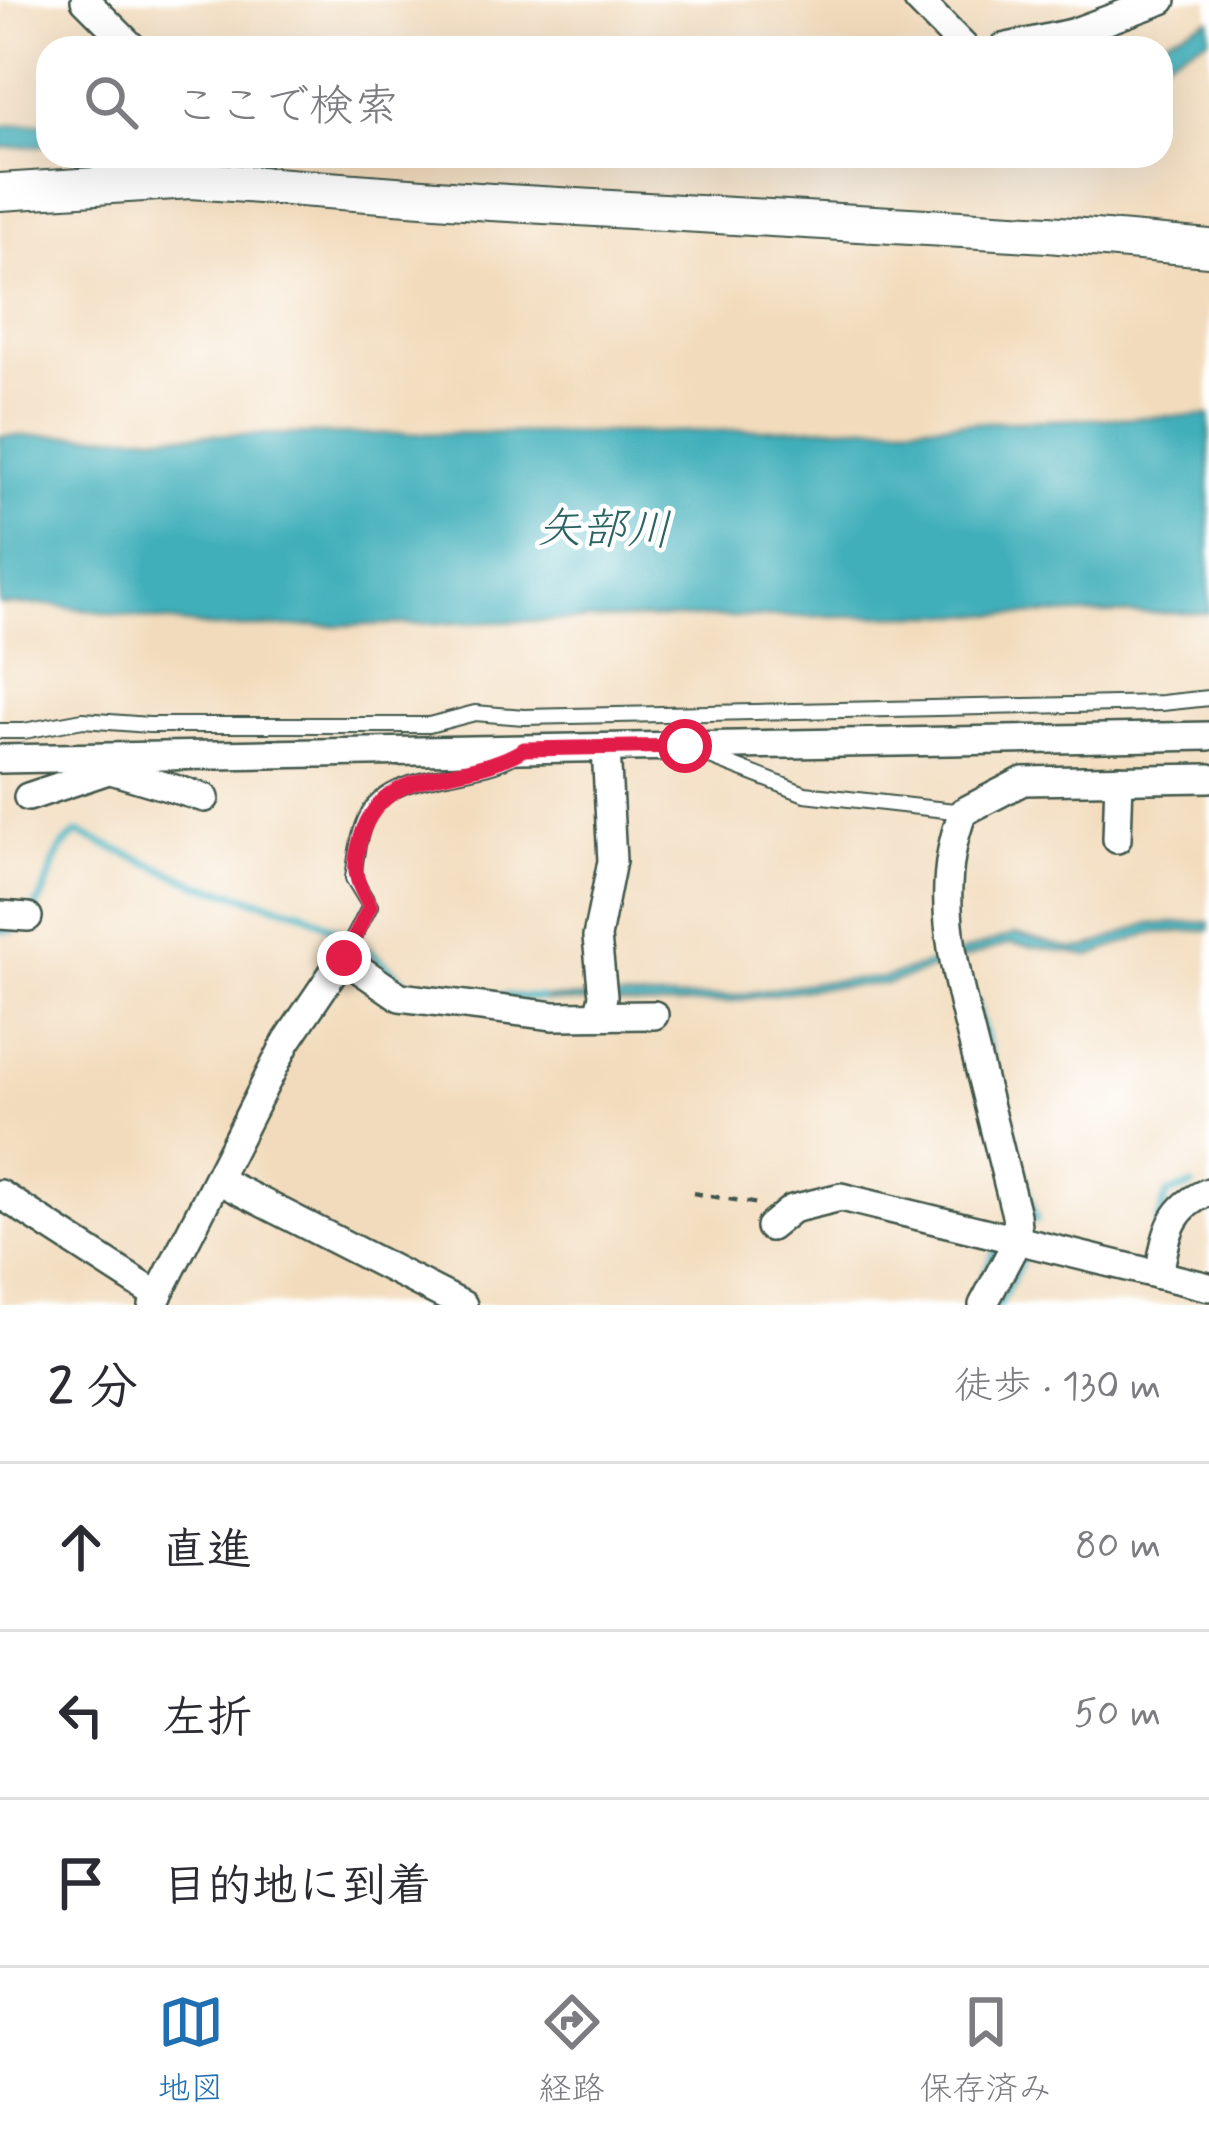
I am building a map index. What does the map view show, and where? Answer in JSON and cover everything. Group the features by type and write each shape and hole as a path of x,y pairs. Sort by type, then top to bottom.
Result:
{"main road":[{"path":"0,192 191,180 1209,248"}],"street":[{"path":"85,0 122,36"},
{"path":"918,0 953,36"},
{"path":"1058,36 1162,0"},
{"path":"0,760 77,758 120,764 524,749 1209,736"},
{"path":"598,1016 603,996 597,937 612,861 606,748"},
{"path":"28,797 120,764 205,798"},
{"path":"983,1305 1018,1239 949,947 947,868 963,812 1023,781 1209,778"},
{"path":"1117,839 1119,779"},
{"path":"0,1194 155,1300 287,1041 344,958 400,997 554,1016 654,1015"},
{"path":"218,1180 464,1305"},
{"path":"1159,1275 1171,1221 1195,1197 1209,1192"},
{"path":"781,1218 841,1197 1209,1287"}],"lane":[{"path":"0,731 83,720 149,725 429,725 475,713 524,717 813,712 1162,704 1209,698"},
{"path":"685,746 805,794 963,812"},
{"path":"344,958 370,906 353,878 368,814 385,795 421,780 502,763 524,749"}],"path":[{"path":"693,1193 781,1218"}],"water":[{"path":"1209,19 1209,38 1173,55 1171,36"},
{"path":"36,124 36,146 0,148 0,126"},
{"name":"矢部川","path":"1209,415 1209,613 216,628 52,605 0,605 0,436 675,432"},
{"path":"1209,922 1209,930 1150,933 1090,956 1011,943 887,984 657,1006 533,1000 737,995 815,982 885,978 1015,934 1073,949 1147,924"}],"waterway":[{"path":"31,913 61,849 78,833 200,885 303,912 364,946 406,983 421,987"},
{"path":"0,930 14,930 20,924"},
{"path":"502,996 540,998"},
{"path":"976,1002 1036,1220"},
{"path":"1158,1223 1167,1194 1192,1186"},
{"path":"980,1282 996,1250"},
{"path":"999,1305 1023,1258"}],"route":[{"path":"344,958 370,906 353,878 358,849 368,814 385,795 421,780 502,763 524,749 685,746"}]}
